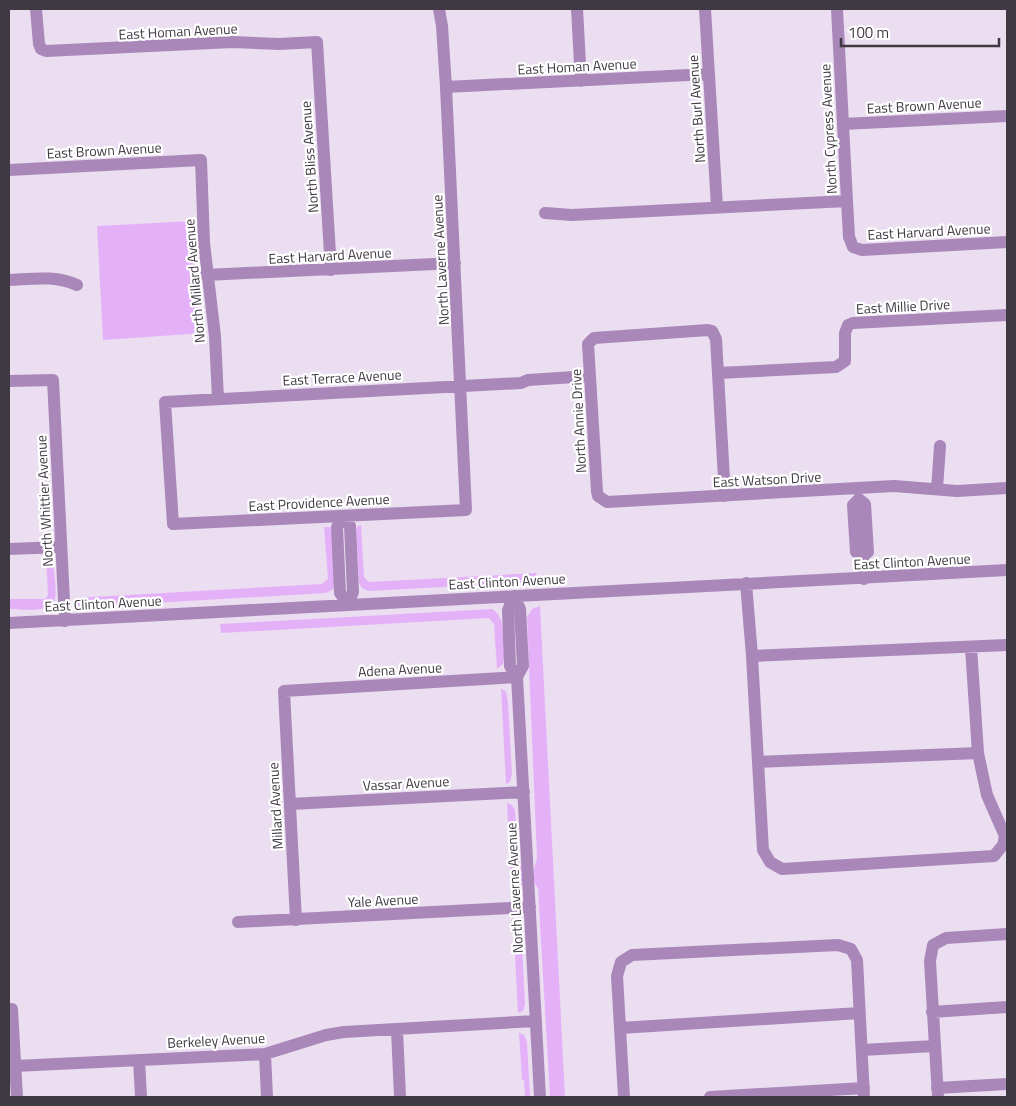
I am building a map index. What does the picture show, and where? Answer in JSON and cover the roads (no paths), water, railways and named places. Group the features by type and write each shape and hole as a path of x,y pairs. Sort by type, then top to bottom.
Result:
{"street":[{"name":"East Homan Avenue","path":"36,9 37,38 41,49 53,52 233,42 280,44 317,42"},
{"name":"North Laverne Avenue","path":"439,9 446,87 466,510"},
{"path":"577,9 581,80"},
{"name":"North Burl Avenue","path":"705,9 717,207"},
{"name":"North Cypress Avenue","path":"837,9 849,237 853,247"},
{"name":"North Bliss Avenue","path":"317,42 331,270"},
{"name":"East Homan Avenue","path":"446,87 709,74"},
{"name":"East Brown Avenue","path":"843,124 1007,116"},
{"name":"East Brown Avenue","path":"9,170 201,160"},
{"name":"North Millard Avenue","path":"201,160 206,275 215,336 218,399"},
{"path":"545,213 572,215 847,201"},
{"name":"East Harvard Avenue","path":"853,247 862,250 1007,242"},
{"name":"East Harvard Avenue","path":"206,275 455,263"},
{"path":"9,280 52,278 65,280 77,285"},
{"name":"East Millie Drive","path":"718,373 836,367 845,361 846,328 848,324 853,322 1007,315"},
{"name":"North Annie Drive","path":"600,498 597,491 588,344 590,341 598,337 708,330 713,333 716,339 718,373"},
{"path":"718,373 725,496"},
{"name":"East Terrace Avenue","path":"173,524 165,402 521,383 528,380 590,376"},
{"name":"North Whittier Avenue","path":"9,380 52,380 65,621"},
{"path":"937,490 940,446"},
{"name":"East Watson Drive","path":"600,498 607,502 725,496 859,494 903,486 937,490 1007,488"},
{"path":"859,494 865,504 868,552 863,556 864,578"},
{"name":"East Providence Avenue","path":"173,524 466,510"},
{"path":"343,517 337,527 340,593 348,604"},
{"path":"9,549 61,548"},
{"name":"East Clinton Avenue","path":"9,623 1007,570"},
{"path":"746,584 763,850 770,862 782,869 994,856 1003,845 1005,836 987,795 978,752 971,647"},
{"name":"North Laverne Avenue","path":"514,596 520,609 521,628 522,666 517,677 540,1097"},
{"path":"752,656 1007,645"},
{"name":"Adena Avenue","path":"284,691 517,677"},
{"name":"Millard Avenue","path":"284,691 296,920"},
{"path":"758,762 978,752"},
{"name":"Vassar Avenue","path":"290,804 524,792"},
{"name":"Yale Avenue","path":"238,922 530,907"},
{"path":"1007,934 946,938 933,945 930,961 938,1093 1007,1084"},
{"path":"624,1097 617,976 621,962 632,955 838,945 851,949 857,960 864,1093 710,1097"},
{"path":"932,1012 1007,1007"},
{"path":"12,1009 17,1097"},
{"path":"620,1028 860,1013"},
{"name":"Berkeley Avenue","path":"15,1066 265,1054 326,1034 536,1021"},
{"path":"397,1030 400,1097"},
{"path":"862,1050 934,1046"},
{"path":"265,1054 267,1097"},
{"path":"139,1060 141,1097"}]}
